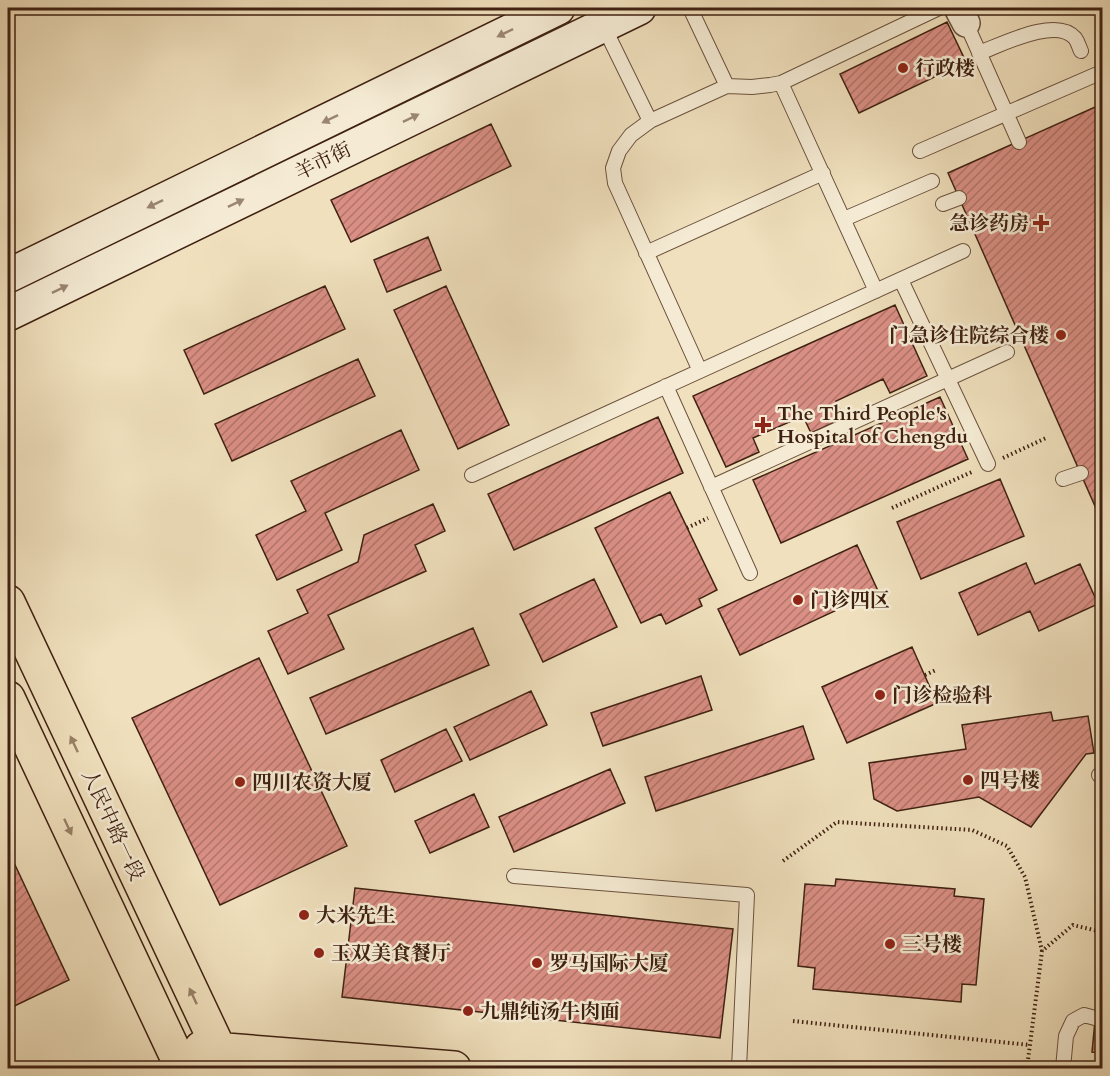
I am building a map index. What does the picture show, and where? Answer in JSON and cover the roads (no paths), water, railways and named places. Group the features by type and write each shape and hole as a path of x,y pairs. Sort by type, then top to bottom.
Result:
{"main road":[{"name":"羊市街","path":"8,276 558,8"},
{"name":"羊市街","path":"8,314 639,8"},
{"name":"人民中路一段","path":"8,602 223,1059"},
{"name":"人民中路一段","path":"8,698 177,1057"},
{"path":"177,1057 454,1068"}],"lane":[{"path":"690,8 727,86"},
{"path":"700,371 615,183 613,168 619,151 631,135 650,121 727,86 770,86 781,83 939,8"},
{"path":"962,15 1019,142"},
{"path":"603,25 650,121"},
{"path":"979,53 1035,32 1050,30 1074,37 1082,51"},
{"path":"920,151 1102,72"},
{"path":"781,83 876,291"},
{"path":"646,253 823,173"},
{"path":"844,219 932,181"},
{"path":"943,204 959,198"},
{"path":"472,474 963,251"},
{"path":"901,280 988,464"},
{"path":"711,487 1007,352"},
{"path":"666,386 750,573"},
{"path":"1063,479 1081,473"},
{"path":"514,876 747,895 739,1068"},
{"path":"1063,1068 1066,1036 1073,1021 1084,1016 1095,1018"}],"place":[{"name":"行政楼","path":"903,68"},
{"name":"急诊药房","path":"1041,223"},
{"name":"门急诊住院综合楼","path":"1061,335"},
{"name":"The Third People's Hospital of Chengdu","path":"763,425"},
{"name":"门诊四区","path":"798,600"},
{"name":"门诊检验科","path":"880,695"},
{"name":"四号楼","path":"968,780"},
{"name":"四川农资大厦","path":"240,782"},
{"name":"大米先生","path":"304,915"},
{"name":"三号楼","path":"890,944"},
{"name":"玉双美食餐厅","path":"319,953"},
{"name":"罗马国际大厦","path":"537,963"},
{"name":"九鼎纯汤牛肉面","path":"468,1011"}]}
